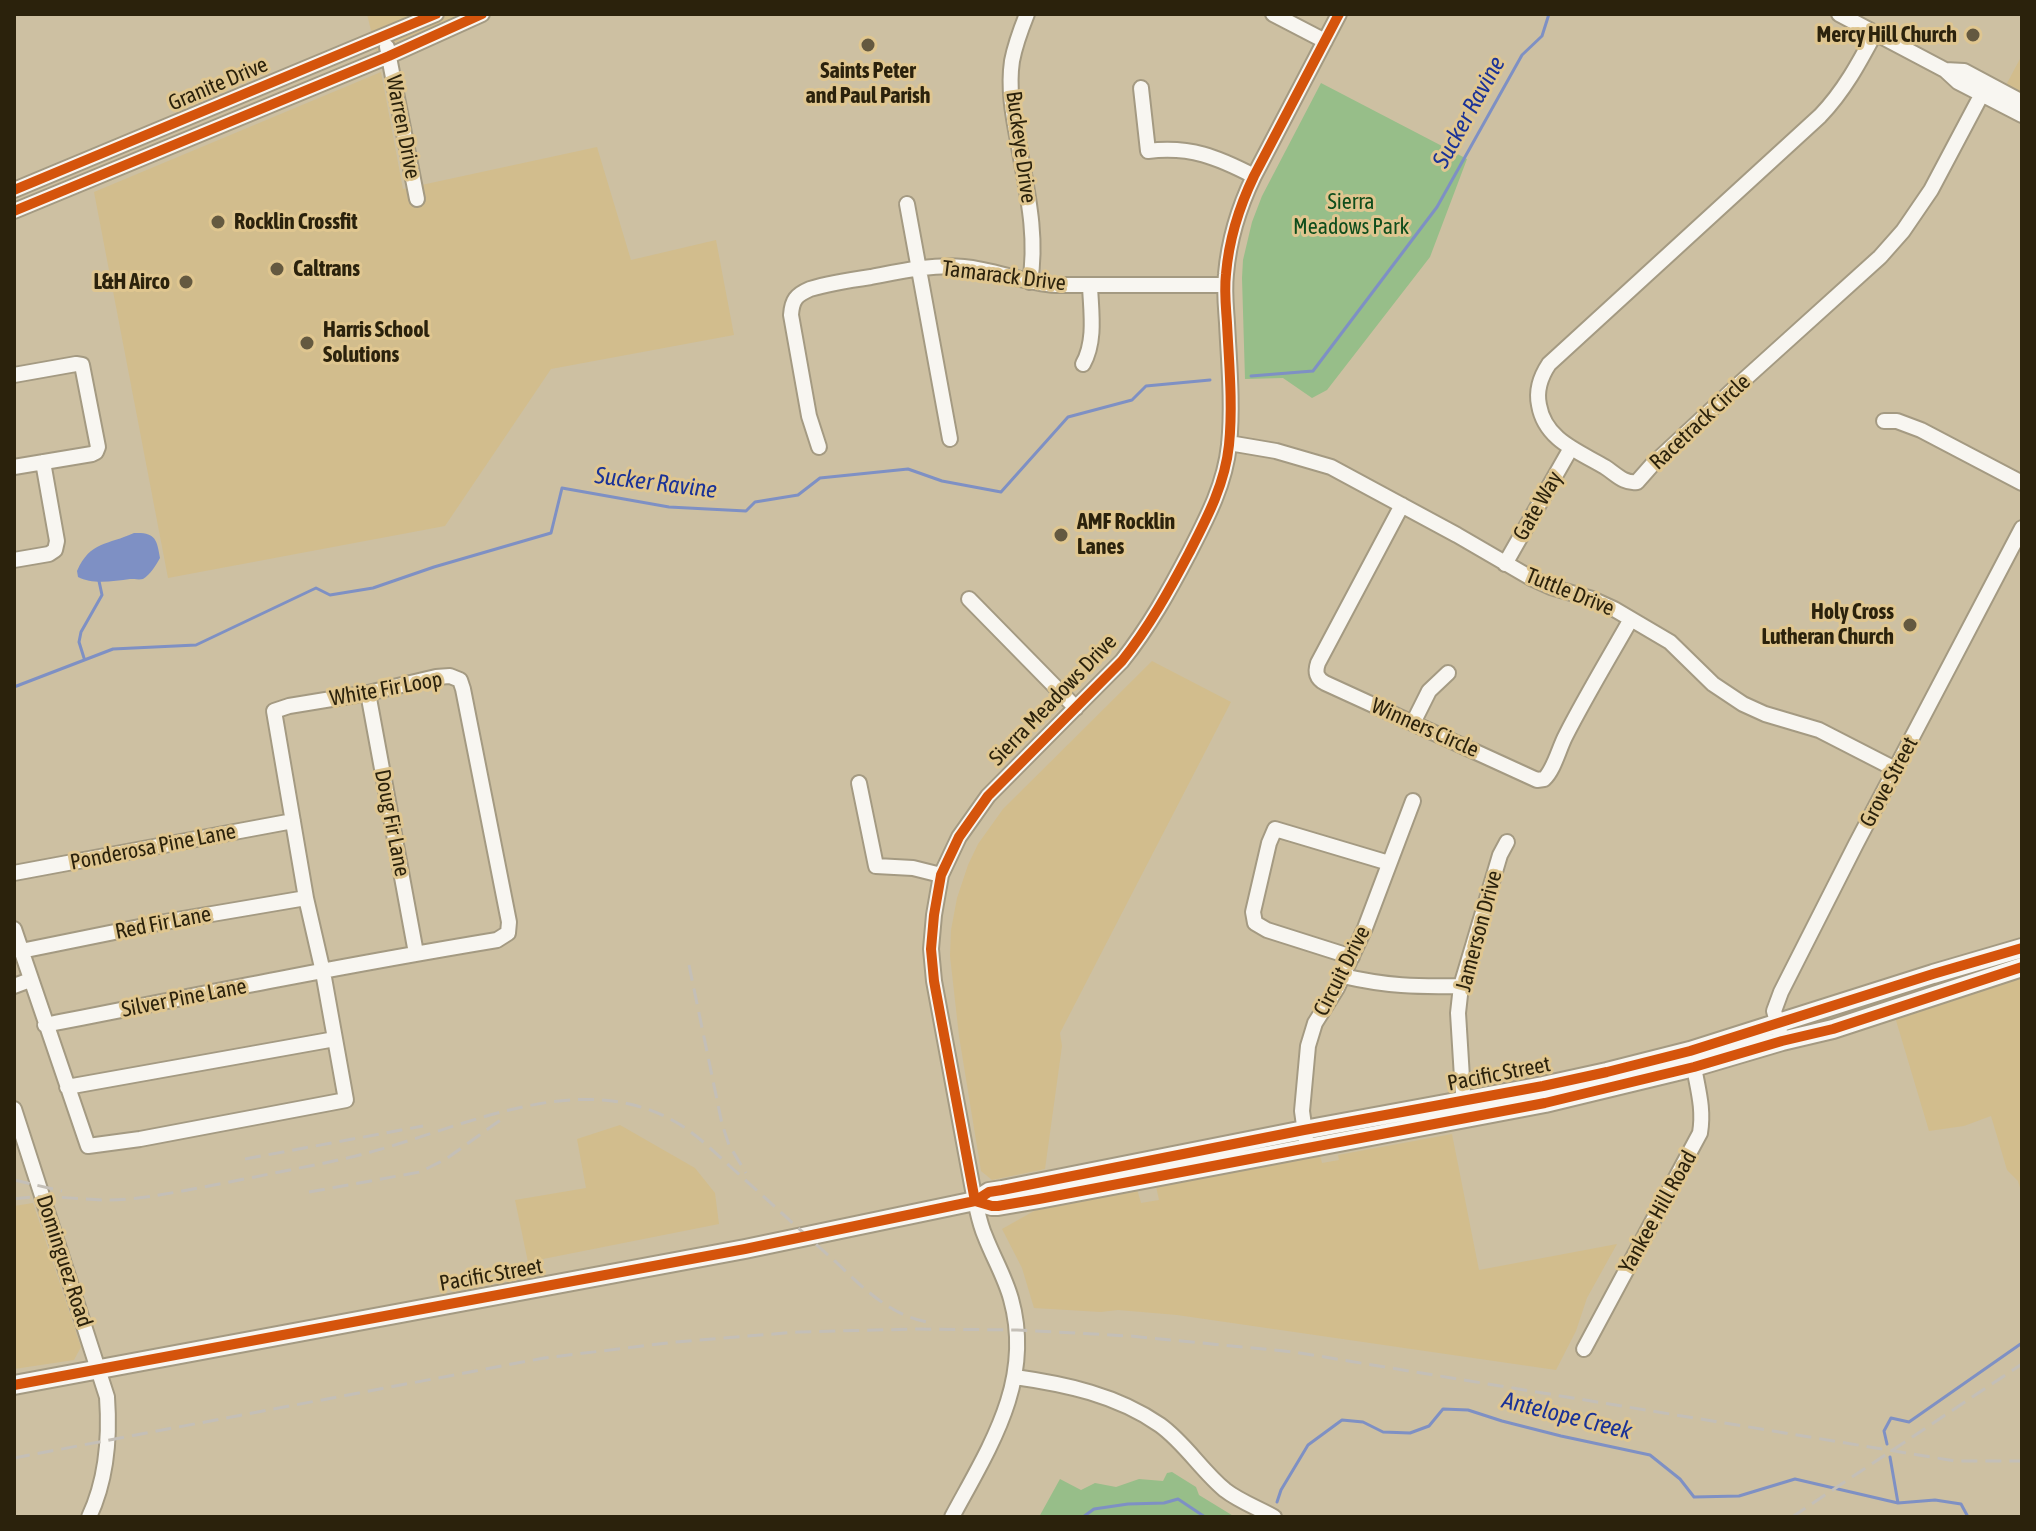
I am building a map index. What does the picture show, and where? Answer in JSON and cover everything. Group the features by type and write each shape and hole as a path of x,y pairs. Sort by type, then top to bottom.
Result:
{"main road":[{"name":"Pacific Street","path":"1464,1109 1543,1086 1690,1051 1780,1032 1833,1029 1885,1012 2022,953"},
{"name":"Pacific Street","path":"14,1385 745,1249 975,1201 989,1192 1464,1109 1584,1094 1694,1067 1933,974 2022,953"},
{"path":"1885,1012 1891,999 1933,974"}],"street":[{"name":"Granite Drive","path":"14,190 436,14"},
{"name":"Granite Drive","path":"14,211 389,56 482,14"},
{"name":"Buckeye Drive","path":"1027,14 1015,48 1011,83 1015,127 1033,228 1030,282"},
{"path":"1273,14 1325,41"},
{"name":"Sierra Meadows Drive","path":"952,1517 1003,1417 1015,1377 1017,1340 1015,1315 1003,1275 983,1231 975,1201 934,981 932,938 941,875 959,837 988,796 1142,637 1214,503 1224,473 1229,443 1231,409 1225,285 1234,225 1254,176 1339,14"},
{"path":"1839,14 2022,115"},
{"name":"Racetrack Circle","path":"1875,33 1855,72 1820,116 1549,364 1538,391 1541,411 1550,431 1571,448 1624,481 1637,482 1725,397 1880,257 1903,231 1931,190 1982,92"},
{"name":"Warren Drive","path":"385,37 417,199"},
{"path":"1945,70 1964,71 2022,102"},
{"path":"1141,88 1148,151 1167,149 1203,153 1254,176"},
{"path":"907,204 950,439"},
{"name":"Tamarack Drive","path":"819,447 809,416 792,328 794,298 810,289 918,268 963,267 1056,285 1225,285"},
{"path":"1083,364 1092,336 1090,286"},
{"path":"14,375 82,365 98,447 96,452 14,467"},
{"path":"1884,421 1897,421 1921,430 2022,483"},
{"name":"Tuttle Drive","path":"1229,443 1276,451 1331,467 1542,584 1600,603 1631,619 1670,642 1719,688 1743,704 1819,730 1895,769"},
{"name":"Gate Way","path":"1505,564 1571,448"},
{"path":"14,560 49,554 55,550 57,541 43,462"},
{"name":"Winners Circle","path":"1402,505 1316,669 1319,680 1325,683 1537,780 1544,779 1631,619"},
{"name":"Grove Street","path":"1780,1032 1774,1011 1781,992 2022,528"},
{"path":"969,599 1076,708"},
{"path":"1413,723 1429,691 1448,673"},
{"name":"White Fir Loop","path":"450,676 460,680 509,922 508,933 497,940 323,972 306,898 274,711 368,693 436,677 450,676"},
{"name":"Doug Fir Lane","path":"368,693 416,953"},
{"path":"859,783 876,866 913,868 941,875"},
{"name":"Circuit Drive","path":"1306,1139 1302,1111 1308,1046 1315,1023 1343,976 1365,928 1413,801"},
{"name":"Ponderosa Pine Lane","path":"14,873 293,821"},
{"path":"1352,957 1267,930 1255,923 1253,912 1269,843 1275,829 1389,863"},
{"name":"Jamerson Drive","path":"1464,1109 1458,1013 1461,986 1500,855 1507,842"},
{"name":"Red Fir Lane","path":"21,951 306,898"},
{"path":"14,929 88,1146 346,1100 323,972"},
{"name":"Silver Pine Lane","path":"45,1025 323,972"},
{"path":"1343,976 1383,985 1461,986"},
{"path":"14,986 30,980"},
{"path":"67,1087 335,1039"},
{"name":"Yankee Hill Road","path":"1584,1349 1700,1133 1702,1104 1694,1067"},
{"name":"Dominguez Road","path":"14,1109 107,1397 107,1451 100,1490 89,1517"},
{"path":"1015,1377 1079,1389 1135,1409 1162,1426 1227,1491 1274,1517"}],"shaded area":[{"path":"367,14 461,14 376,51"},
{"path":"2022,55 2022,98 2005,87"},
{"path":"381,72 403,189 597,147 631,260 716,240 734,335 551,369 445,526 168,578 94,192"},
{"path":"1152,661 1231,702 1060,1033 1062,1046 1045,1169 992,1180 981,1171 959,1036 950,956 957,898 978,844 1003,809"},
{"path":"2022,977 2022,1195 2018,1181 2007,1170 1991,1116 1964,1126 1929,1131 1895,1017"},
{"path":"620,1125 695,1168 715,1193 719,1224 528,1262 515,1200 586,1188 577,1139"},
{"path":"1452,1134 1479,1270 1617,1244 1587,1298 1576,1331 1556,1370 1177,1315 1034,1308 1022,1268 1002,1229 1041,1207 1137,1189 1141,1203 1159,1200 1156,1186 1320,1156 1322,1163 1339,1160 1338,1155"},
{"path":"33,1203 81,1347 74,1360 14,1369 14,1206"}],"green space":[{"name":"Sierra Meadows Park","path":"1321,83 1467,159 1430,257 1327,390 1312,398 1283,378 1245,379 1242,278 1252,222 1262,196"},
{"path":"1172,1472 1196,1487 1199,1495 1235,1517 1039,1517 1060,1479 1081,1490 1095,1483 1116,1487 1139,1479 1163,1481 1167,1473"}],"water":[{"path":"134,533 151,535 158,546 160,558 146,577 104,582 78,577 77,571 82,561 94,549"}],"waterway":[{"name":"Sucker Ravine","path":"1251,376 1313,371 1437,207 1522,55 1542,36 1549,14"},
{"name":"Sucker Ravine","path":"14,687 113,649 196,645 316,588 330,595 373,588 551,533 562,488 669,507 746,511 755,502 798,495 820,478 908,469 942,481 1001,492 1068,417 1132,400 1146,386 1210,380"},
{"path":"84,658 79,642 81,632 102,595 99,581"},
{"path":"1887,1444 1884,1431 1891,1418 1909,1422 2022,1343"},
{"name":"Antelope Creek","path":"1277,1502 1308,1445 1342,1420 1363,1422 1383,1432 1410,1433 1429,1426 1443,1409 1468,1410 1561,1436 1650,1455 1680,1479 1694,1497 1739,1496 1795,1479 1898,1503 1935,1500 1961,1504 1968,1517"},
{"path":"1890,1457 1898,1503"},
{"name":"Antelope Creek","path":"1083,1517 1094,1509 1178,1499 1205,1517"}],"railway":[{"path":"689,965 722,1124 729,1145 746,1173"},
{"path":"14,1199 139,1198 353,1157 520,1108 559,1101 598,1100 636,1105 689,1130 867,1291 889,1307 927,1322"},
{"path":"309,1192 420,1172 446,1159 506,1116"},
{"path":"245,1159 423,1126"},
{"path":"14,1180 62,1191"},
{"path":"14,1458 544,1358 675,1342 798,1332 918,1329 1130,1336 1294,1352 1955,1461 2022,1461"},
{"path":"1792,1517 2022,1364"}],"cycle path":[{"path":"14,190 436,14"},
{"path":"14,211 389,56 482,14"},
{"path":"975,1201 934,981 931,949 941,875 959,837 988,796 1132,648 1166,595 1209,514 1224,473 1229,445 1231,399 1225,287 1232,236 1254,176 1339,14"},
{"path":"14,1385 745,1249 975,1201 989,1192 1543,1086 1690,1051 2022,948"},
{"path":"975,1201 998,1206 1039,1199 1545,1103 1833,1029 2022,967"}],"place":[{"name":"Mercy Hill Church","path":"1973,35"},
{"name":"Saints Peter and Paul Parish","path":"868,45"},
{"name":"Rocklin Crossfit","path":"218,222"},
{"name":"Caltrans","path":"277,269"},
{"name":"L&H Airco","path":"186,282"},
{"name":"Harris School Solutions","path":"307,343"},
{"name":"AMF Rocklin Lanes","path":"1061,535"},
{"name":"Holy Cross Lutheran Church","path":"1910,625"}]}
